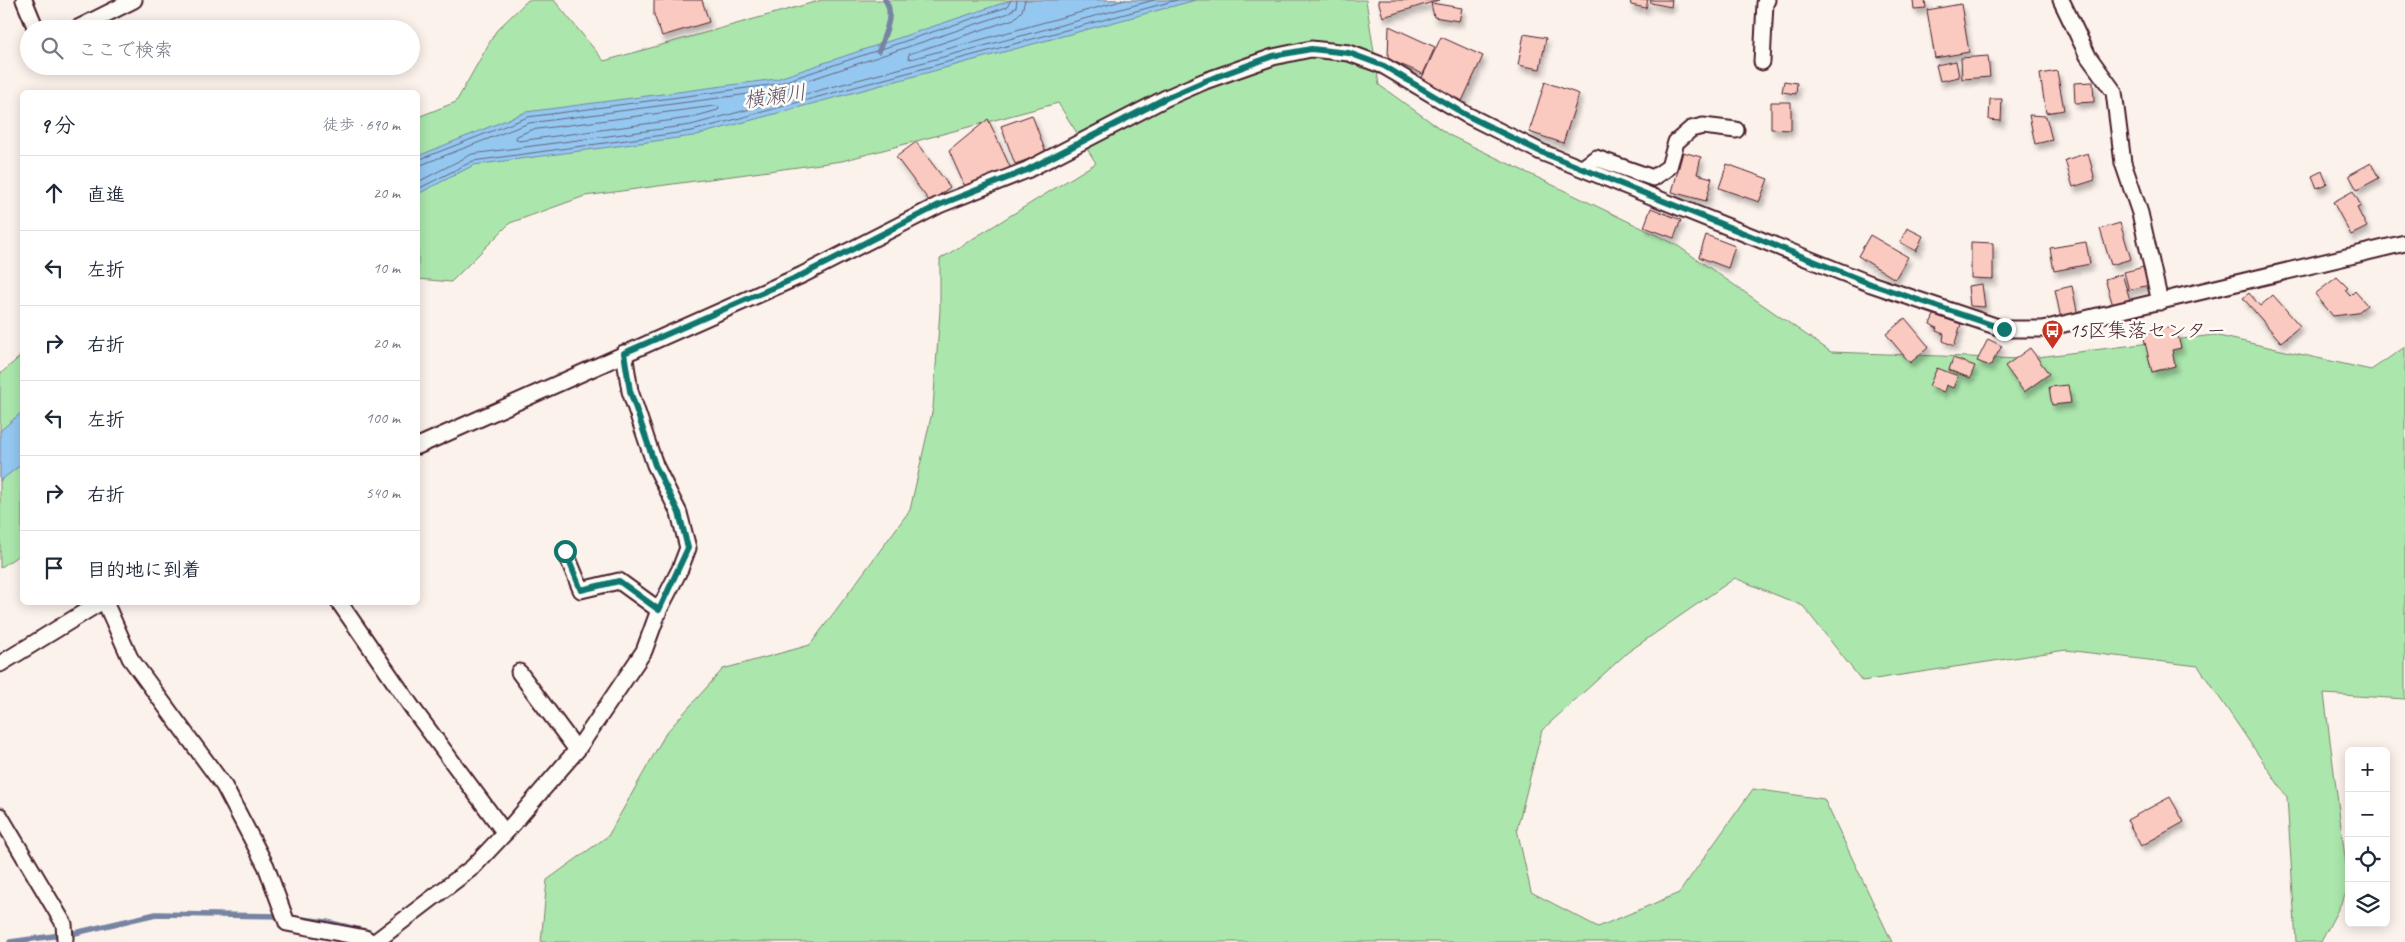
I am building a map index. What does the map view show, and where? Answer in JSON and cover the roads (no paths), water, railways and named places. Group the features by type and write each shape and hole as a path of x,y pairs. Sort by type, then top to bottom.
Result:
{"street":[{"path":"24,0 32,20"},
{"path":"94,20 134,0"},
{"path":"1762,62 1764,13 1765,3 1768,0"},
{"path":"2061,0 2088,56 2114,92 2123,163 2140,213 2160,302"},
{"path":"420,445 802,275 939,205 1027,170 1189,88 1273,56 1311,49 1349,53 1384,66 1466,115 1541,152 1584,167 1871,284 2004,329 2043,329 2405,243"},
{"path":"1584,167 1596,158 1653,178 1669,167 1676,142 1691,129 1703,126 1736,130"},
{"path":"375,942 473,867 505,834 577,750 644,651 659,610 688,548 679,513 655,465 630,391 624,353"},
{"path":"565,551 581,590 619,581 659,610"},
{"path":"0,664 96,605"},
{"path":"106,605 130,658 224,786 266,866 287,923 365,938 371,942"},
{"path":"341,605 505,834"},
{"path":"520,672 577,750"},
{"path":"0,816 64,924 65,939"}],"water":[{"name":"横瀬川","path":"1012,0 1196,0 693,136 474,165 420,193 420,155 526,112 776,79"},
{"path":"20,414 20,466 0,481 0,431"}],"waterway":[{"path":"879,51 889,18 888,5 885,0"},
{"path":"10,942 75,933 156,914 283,916"},
{"path":"302,919 327,922 369,932"}],"place":[{"name":"15区集落センター","path":"2053,349"}]}
